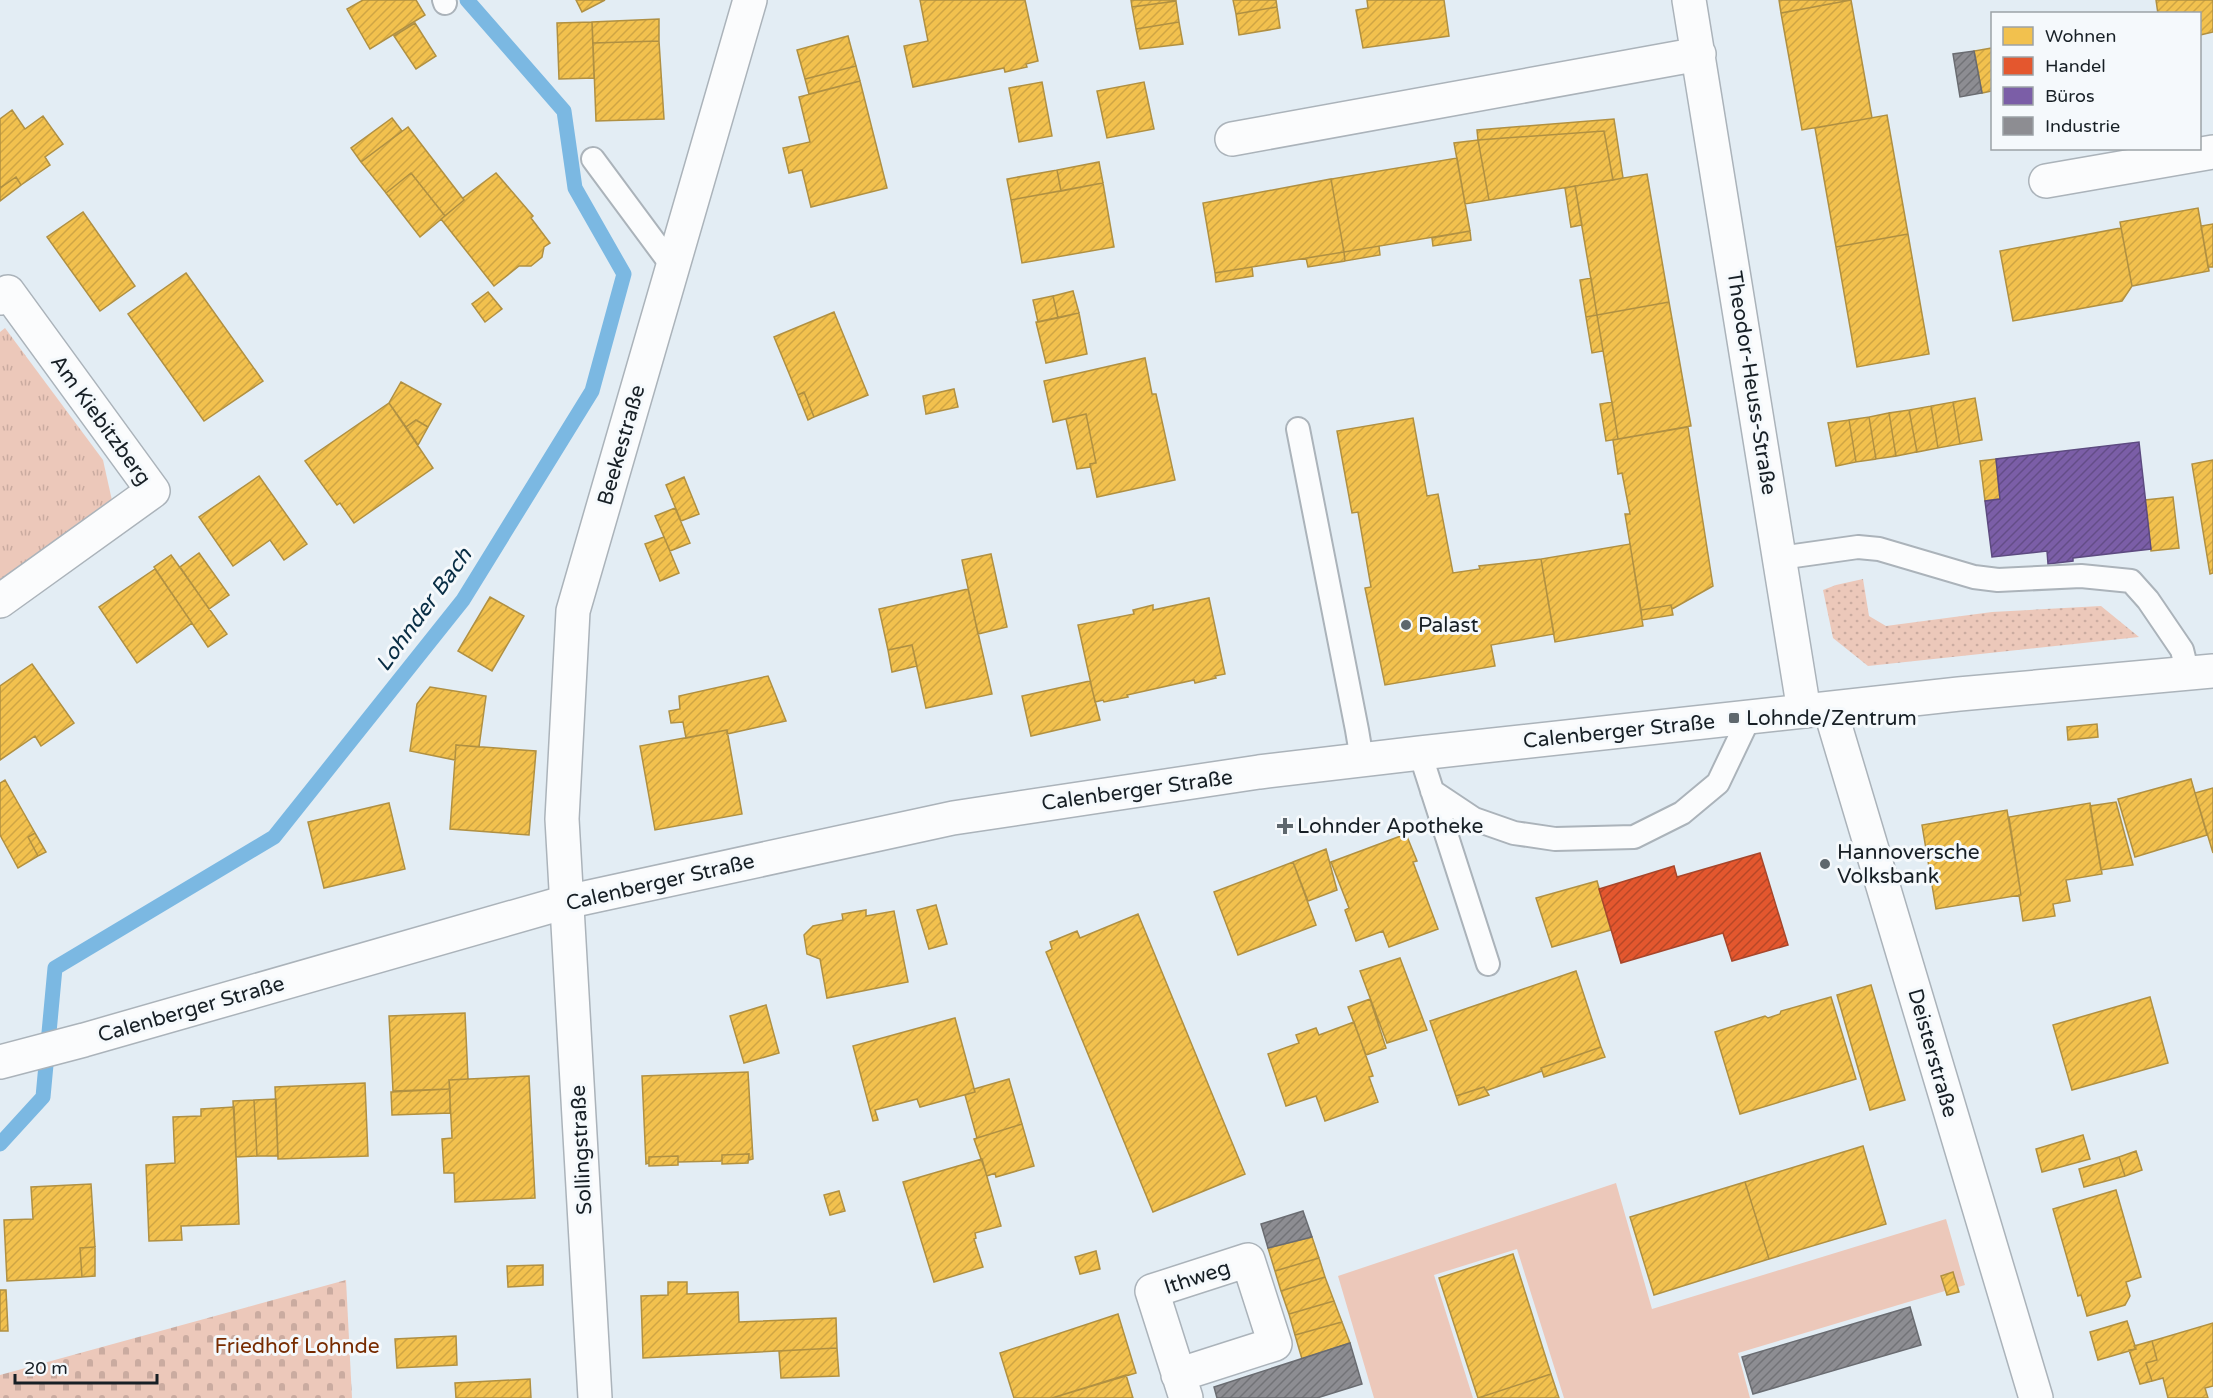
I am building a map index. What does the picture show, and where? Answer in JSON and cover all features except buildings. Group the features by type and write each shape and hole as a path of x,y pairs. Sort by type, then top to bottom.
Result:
{"street":[{"name":"Beekestraße","path":"566,902 562,819 573,611 750,0"},
{"name":"Theodor-Heuss-Straße","path":"1689,0 1780,558 1817,710"},
{"path":"1232,139 1699,54"},
{"path":"2046,181 2213,152"},
{"name":"Am Kiebitzberg","path":"0,298 8,292 153,491 0,601"},
{"name":"Calenberger Straße","path":"0,1062 566,902 953,818 1259,772 1420,753 1959,694 2201,673"},
{"name":"Deisterstraße","path":"1817,710 2036,1398"},
{"name":"Sollingstraße","path":"566,902 595,1398"}],"lane":[{"path":"593,159 673,267"},
{"path":"1298,429 1362,760"},
{"path":"1780,558 1858,547 1879,549 1974,577 1998,580 2081,576 2131,581 2148,600 2182,650 2201,673"},
{"path":"1432,791 1474,819 1514,833 1555,839 1634,837 1682,813 1718,783 1750,716"},
{"path":"1420,753 1488,964"}],"green space":[{"path":"5,328 103,460 113,505 0,588 0,332"},
{"path":"1863,579 1869,616 1886,626 1992,612 2101,606 2139,637 1868,666 1833,638 1823,590"},
{"path":"1616,1183 1652,1309 1946,1219 1965,1285 1738,1353 1750,1398 1564,1398 1517,1249 1434,1275 1473,1398 1374,1398 1338,1276"},
{"name":"Friedhof Lohnde","path":"346,1280 352,1398 0,1398 0,1375"}],"waterway":[{"name":"Lohnder Bach","path":"0,1144 43,1097 55,968 274,837 463,600 592,391 624,274 575,188 564,111 467,0"}],"place":[{"name":"Palast","path":"1406,625"},
{"name":"Lohnde/Zentrum","path":"1734,718"},
{"name":"Lohnder Apotheke","path":"1285,826"},
{"name":"Hannoversche Volksbank","path":"1825,864"}]}
